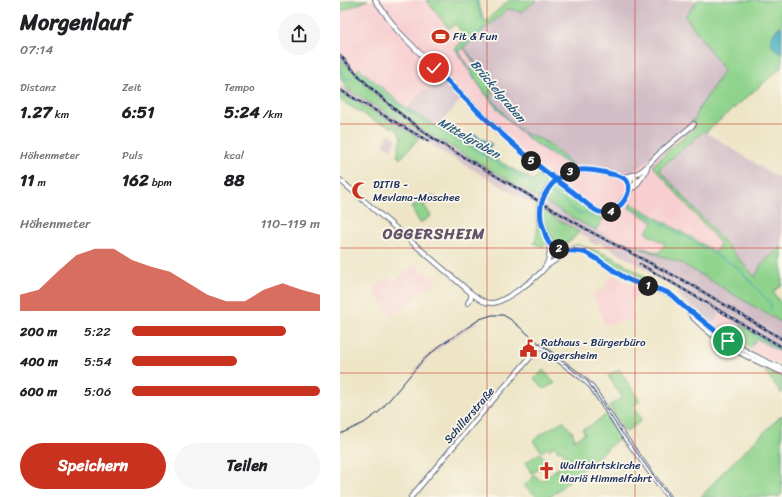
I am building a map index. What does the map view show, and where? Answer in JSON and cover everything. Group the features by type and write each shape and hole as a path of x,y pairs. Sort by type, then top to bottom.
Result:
{"street":[{"path":"375,0 397,30 431,65 528,158 595,210 602,213 608,213 618,206 636,182 633,175"},
{"path":"545,267 550,251 540,213 543,198 549,188 559,177 571,172 582,170 597,171 623,177 633,175 648,166 661,151 694,124"},
{"path":"628,194 631,193 645,174 648,166"},
{"path":"628,194 633,175"},
{"path":"623,177 628,182 629,187"},
{"path":"340,180 481,300 491,303 501,301 567,251"},
{"path":"549,243 559,249 567,251"},
{"path":"550,251 579,251 587,253 627,279 669,294 688,310 690,316 696,317 715,337 743,353 775,367 782,372"},
{"path":"468,303 471,298 471,293"},
{"name":"Schillerstraße","path":"411,497 540,346 582,377 590,386 668,497"},
{"path":"775,367 782,368"}],"shaded area":[{"path":"368,0 426,0 464,46 518,0 773,0 691,122 695,127 664,154 654,166 720,243 716,252 632,203 629,208 653,222 665,244 660,253 620,241 596,230 602,219 525,160 461,100 438,126 401,105 359,69 355,72 340,54 340,12"},
{"path":"537,0 698,0 685,16 724,70 695,115 698,117 641,166 631,171 623,172 591,166 575,167 548,143 523,133 511,122 491,98 492,86 464,46 508,9 522,12"},
{"path":"340,54 359,76 392,106 441,142 578,221 620,241 681,263 782,323 782,349 720,313 713,324 676,294 679,289 655,274 598,242 596,245 589,241 590,239 579,232 340,92 340,85 430,138 395,112 370,90 353,73 340,57"},
{"path":"439,78 461,99 438,126 407,109 424,89 427,91"},
{"path":"704,131 782,180 782,247 762,263 755,277 659,169"},
{"path":"389,134 397,139 391,149 383,145"},
{"path":"416,264 436,282 391,316 372,289 387,277 392,283"},
{"path":"612,275 623,281 653,292 630,301 634,321 604,325 600,310 593,294 597,291 607,289 604,285"},
{"path":"720,313 741,325 734,338 713,324"},
{"path":"477,320 478,322 442,346 429,357 417,371 415,369 441,344"},
{"path":"756,339 782,353 782,366 748,350"}],"green space":[{"path":"350,0 368,0 340,12 340,4"},
{"path":"426,0 477,0 485,22 509,0 537,0 522,12 508,9 464,47 492,86 491,98 511,122 523,133 548,143 575,167 534,142 522,133 503,115 469,71 455,48 461,43 458,38 463,33 455,24 449,29","holes":["464,48 476,66 470,70 459,52"]},
{"path":"698,0 782,0 782,26 777,28 775,49 782,53 782,67 706,132 704,131 659,169 755,277 762,263 782,247 782,285 773,292 782,305 782,323 681,263 620,241 659,253 665,244 646,233 653,222 629,208 631,203 716,252 720,243 653,166 664,154 695,127 691,122 697,117 695,115 724,70 685,16"},
{"path":"340,57 374,93 413,125 440,144 348,90 340,77"},
{"path":"359,68 407,109 534,181 540,172 603,219 596,230 578,221 423,130 392,106 359,76 355,72"},
{"path":"340,92 419,138 400,159 397,156 401,138 398,130 373,120 340,100"},
{"path":"432,195 436,198 424,205 431,216 420,223 411,207"},
{"path":"537,207 579,232 571,241 557,247 551,237 543,247 534,243 537,234"},
{"path":"576,245 596,250 617,260 638,272 654,285 635,279 587,250 580,248 567,248"},
{"path":"741,325 782,349 782,353 757,339 750,348 734,338"},
{"path":"619,369 640,401 633,406 642,420 626,432 609,406 622,397 608,376"},
{"path":"543,370 555,383 544,389 534,379"},
{"path":"764,370 782,377 782,394"},
{"path":"606,415 621,437 550,497 538,497 524,486 535,475 541,481 569,460 561,450 558,451 554,446 549,450 547,448 542,452 533,441 563,421 576,439 585,433 582,429 588,427"},
{"path":"782,415 782,493 779,497 701,497 725,470"},
{"path":"540,453 547,462 532,474 525,463"}],"water":[{"path":"782,26 782,53 775,49 770,41 776,30"},
{"path":"472,133 492,144 487,152 467,141"}],"waterway":[{"name":"Brückelgraben","path":"476,0 482,19"},
{"name":"Brückelgraben","path":"462,46 485,26"},
{"name":"Brückelgraben","path":"459,49 457,50 478,83 512,124 533,141 573,166"},
{"name":"Mittelgraben","path":"340,70 346,79 358,73 362,74 384,95 415,116 544,190"},
{"name":"Mittelgraben","path":"481,154 486,152"},
{"name":"Mittelgraben","path":"547,192 567,203 570,208 579,213 586,213 597,220"},
{"name":"Mittelgraben","path":"630,206 737,267 770,303 771,310"},
{"name":"Mittelgraben","path":"754,333 754,335 782,352"}],"tram line":[{"path":"340,434 364,423 379,412 422,361 441,345 480,319 492,315 503,315 588,382 620,430 669,497"}],"railway":[{"path":"340,55 351,68 387,103 440,143 593,233 690,284 782,339"},
{"path":"340,90 428,141"},
{"path":"640,264 782,347"}],"place":[{"name":"Fit & Fun","path":"440,36"},
{"name":"DITIB - Mevlana-Moschee","path":"360,190"},
{"name":"Rathaus - Bürgerbüro Oggersheim","path":"528,348"},
{"name":"Wallfahrtskirche Mariä Himmelfahrt","path":"547,471"}],"district":[{"name":"OGGERSHEIM","path":"434,234"}],"route":[{"path":"434,68 528,158 557,181 595,210 608,213 616,209 628,194 628,182 623,177 588,170 571,172 559,177 555,181 551,185 546,193 540,208 541,221 549,243 555,248 566,250 568,252 579,251 587,253 627,279 669,294 728,341"}]}
